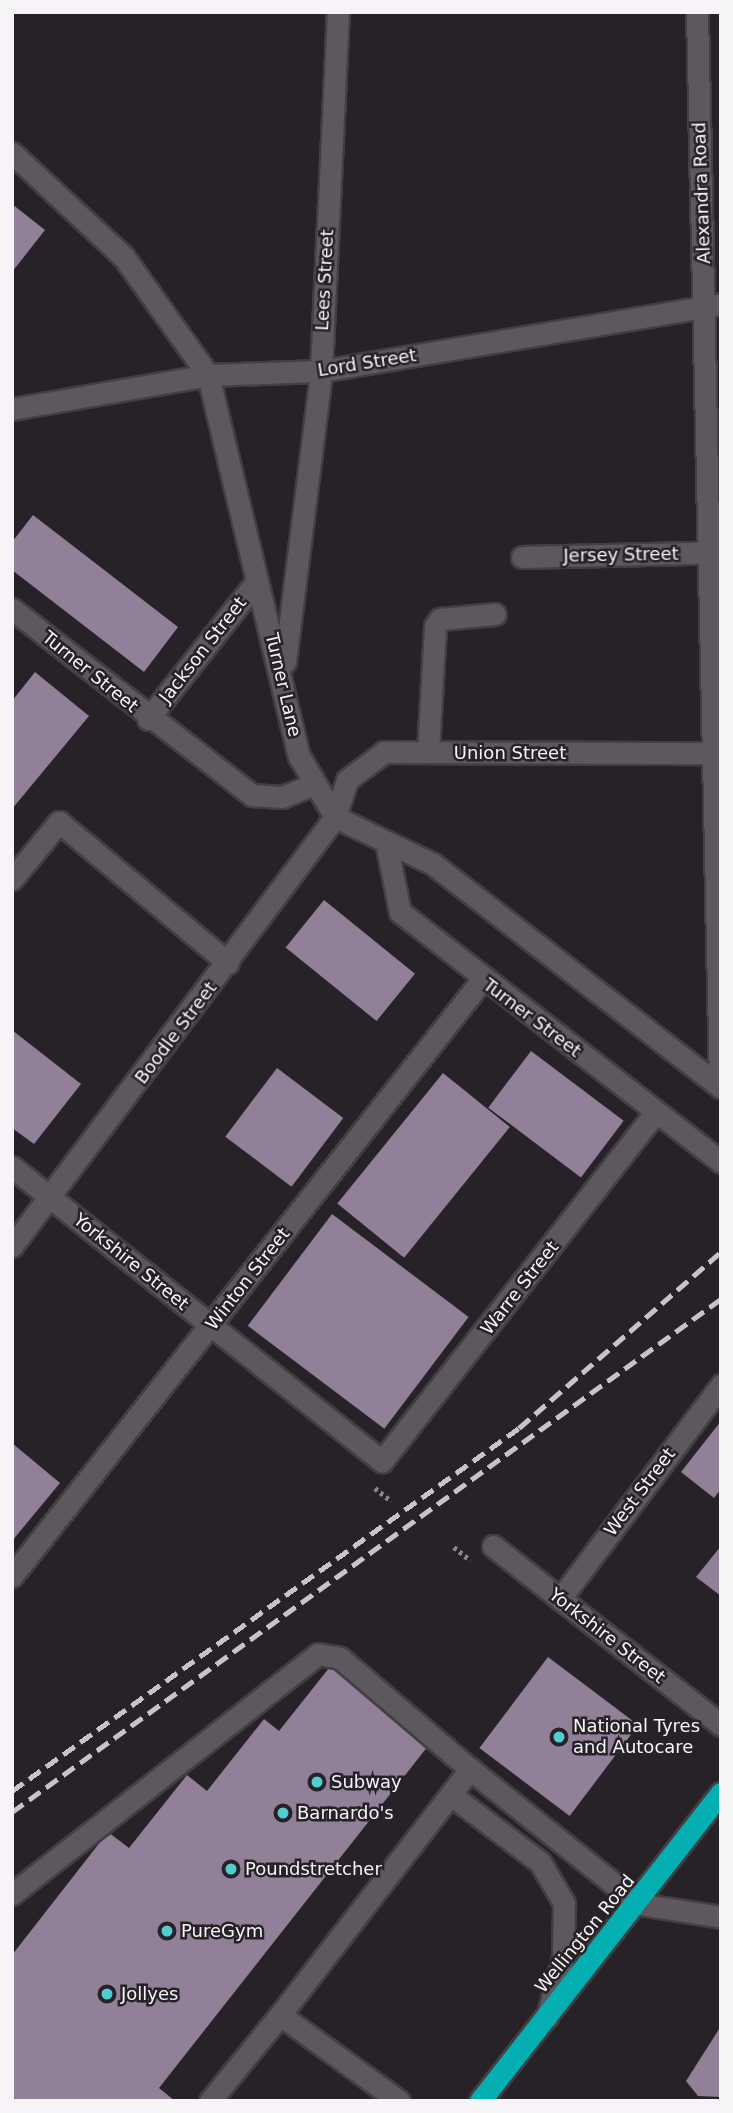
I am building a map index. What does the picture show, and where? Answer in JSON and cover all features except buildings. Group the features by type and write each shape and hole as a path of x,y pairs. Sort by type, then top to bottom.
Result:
{"highway":[{"name":"Wellington Road","path":"480,2101 639,1904 721,1793"}],"street":[{"name":"Lees Street","path":"283,672 321,371 338,12"},
{"name":"Alexandra Road","path":"697,12 713,305 721,1087"},
{"name":"Turner Lane","path":"12,153 123,256 208,375 257,581 283,672 299,756 335,817 387,847 433,864 721,1087"},
{"name":"Lord Street","path":"12,409 208,375 321,371 713,305"},
{"name":"Jersey Street","path":"522,557 716,552"},
{"name":"Jackson Street","path":"148,719 257,581"},
{"name":"Turner Street","path":"12,609 148,719 252,795 282,797 314,784"},
{"path":"428,752 435,626 440,619 495,614"},
{"name":"Union Street","path":"335,817 347,780 384,752 719,753"},
{"name":"Boodle Street","path":"12,1246 53,1199 335,817"},
{"path":"12,879 59,822 228,963"},
{"name":"Turner Street","path":"387,847 400,912 482,980 721,1162"},
{"name":"Winton Street","path":"12,1576 482,980"},
{"name":"Warre Street","path":"382,1461 655,1113"},
{"name":"Yorkshire Street","path":"12,1167 382,1461"},
{"name":"West Street","path":"560,1599 721,1385"},
{"name":"Yorkshire Street","path":"493,1546 721,1725"},
{"path":"12,1894 318,1654 340,1658 470,1769 639,1904 721,1917"},
{"path":"210,2101 452,1796 470,1769"},
{"path":"452,1796 540,1862 564,1903 563,1956 546,2019"},
{"path":"280,2014 399,2101"}],"railway":[{"path":"12,1791 519,1428 721,1252"},
{"path":"12,1812 721,1299"}],"place":[{"name":"National Tyres and Autocare","path":"559,1737"},
{"name":"Subway","path":"317,1782"},
{"name":"Barnardo's","path":"283,1813"},
{"name":"Poundstretcher","path":"231,1869"},
{"name":"PureGym","path":"167,1931"},
{"name":"Jollyes","path":"107,1994"}]}
